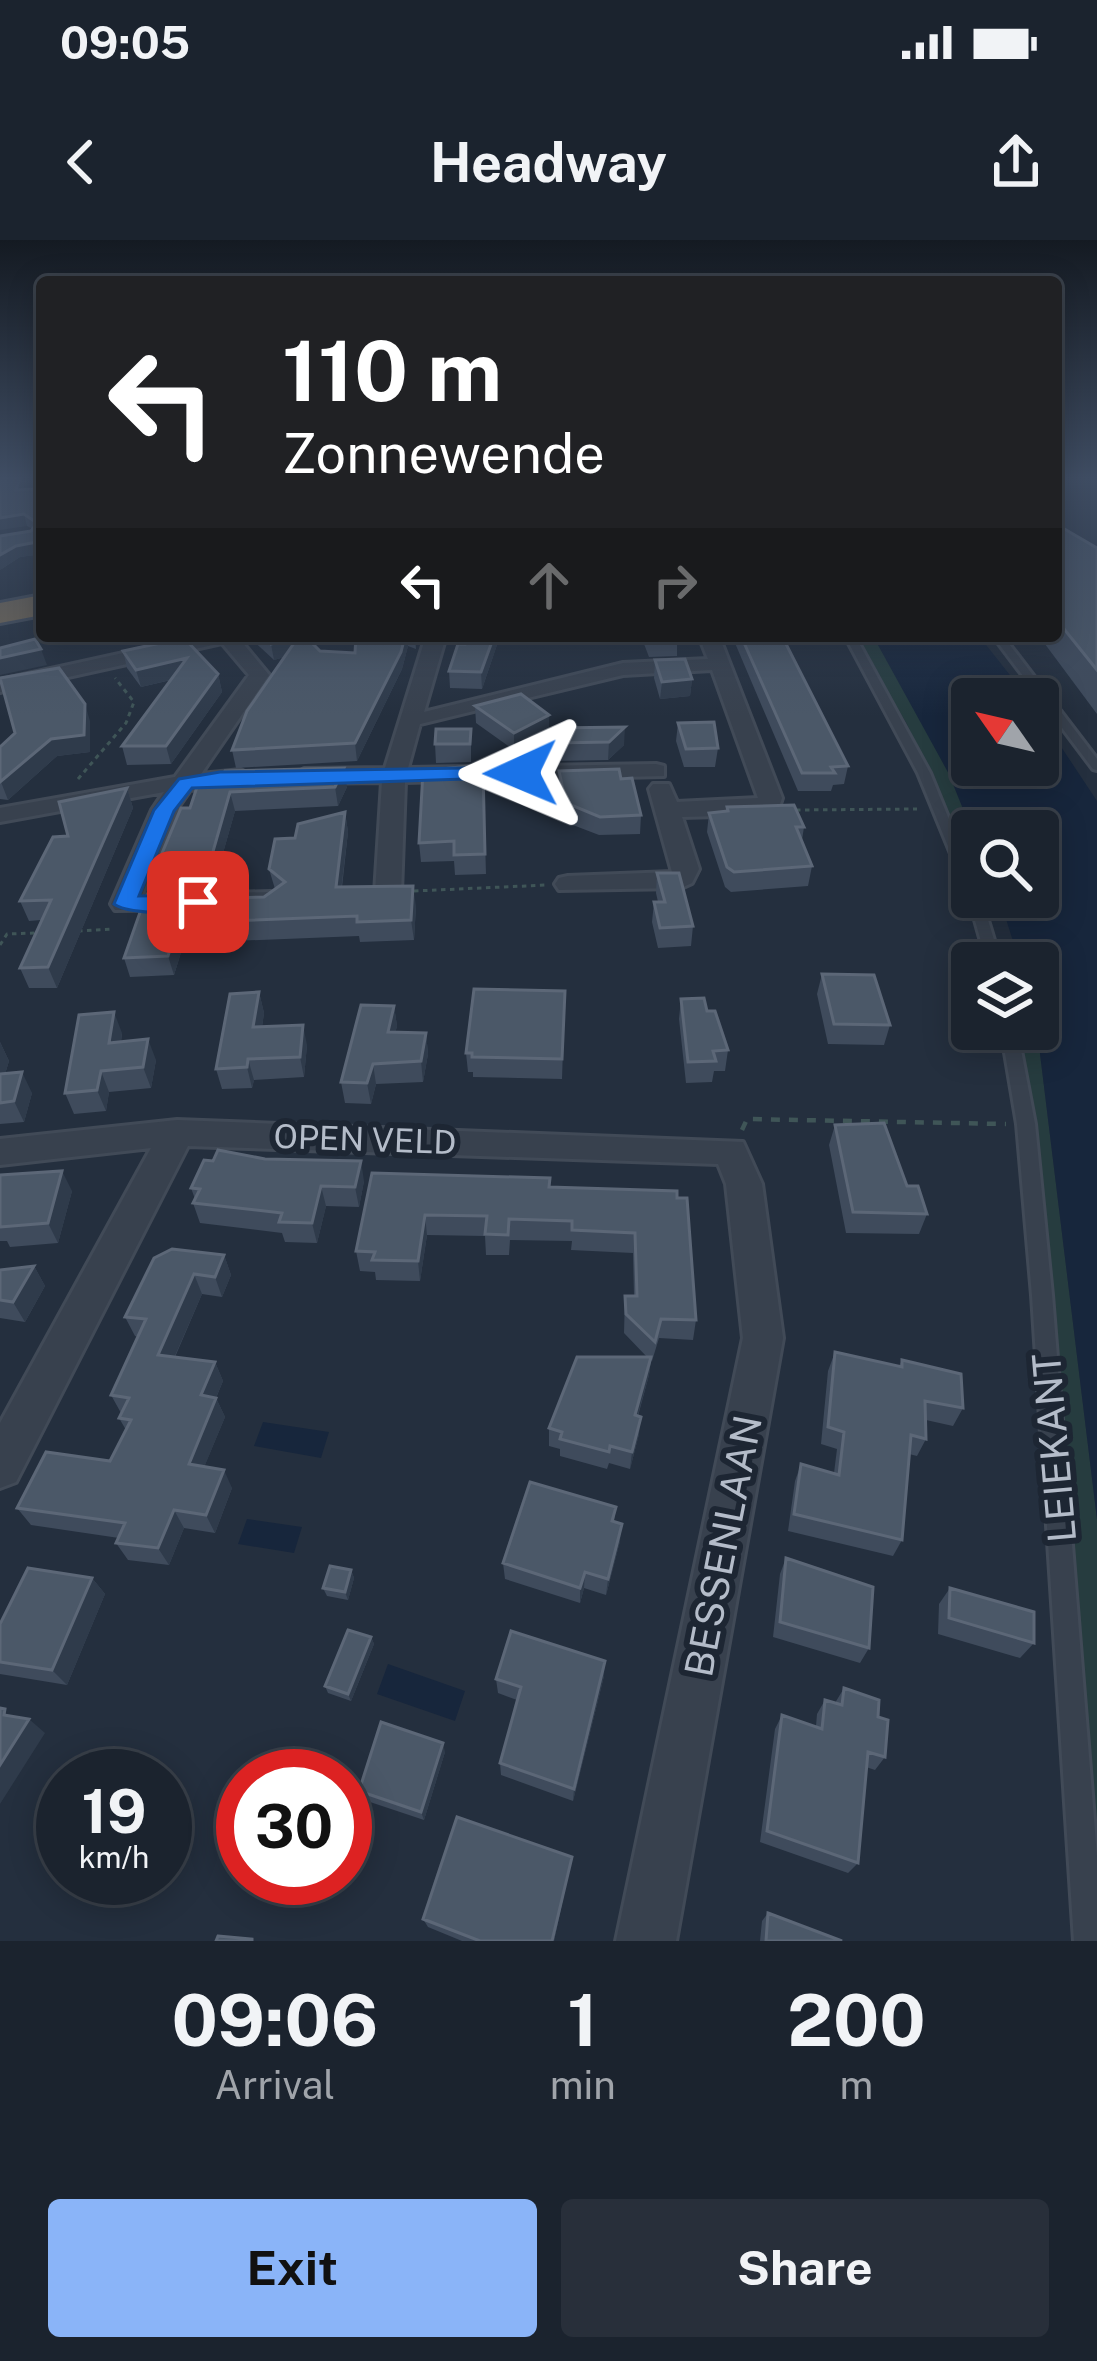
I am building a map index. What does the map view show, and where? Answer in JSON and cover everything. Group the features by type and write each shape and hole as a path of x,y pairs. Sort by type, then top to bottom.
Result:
{"highway":[{"path":"0,601 36,594"},
{"path":"0,613 36,605"}],"street":[{"path":"0,686 200,642"},
{"path":"216,642 249,692 164,810 118,916 271,900"},
{"path":"388,892 394,775 434,642"},
{"path":"667,810 767,804 770,797 711,642"},
{"path":"409,718 431,718 642,666 720,664"},
{"path":"0,815 185,783 654,762 686,869 682,877 672,882 568,884"},
{"path":"0,1468 177,1133"},
{"name":"OPEN VELD","path":"0,1152 177,1133 731,1151"},
{"name":"BESSENLAAN","path":"646,1941 763,1337 745,1184 731,1151"}],"lane":[{"path":"854,642 881,687 951,838"},
{"path":"1003,642 1097,767"},
{"name":"LEIEKANT","path":"1013,1050 1026,1124 1061,1524 1089,1941"}],"path":[{"path":"64,803 64,794 126,723 134,702 104,663"},
{"path":"767,804 783,811 939,807"},
{"path":"388,892 568,884"},
{"path":"70,931 118,916"},
{"path":"0,944 7,934 49,932"},
{"path":"731,1151 747,1119 1026,1124"}],"green space":[{"path":"858,642 878,642 882,647 949,774 964,810 951,810 951,826 907,724"},
{"path":"1021,1050 1040,1050 1097,1519 1097,1855 1061,1398"}],"water":[{"path":"876,642 984,642 1012,678 951,678 951,779"},
{"path":"1059,744 1097,801 1097,1519 1040,1050 1059,1050 1059,942 1013,942 1006,918 1059,918 1059,810 964,810 954,786 1059,786"},
{"path":"263,1422 329,1432 321,1458 254,1446"},
{"path":"247,1519 302,1527 294,1553 238,1544"},
{"path":"388,1664 465,1691 455,1721 377,1694"}],"building":[{"path":"1062,557 1097,557 1097,670 1062,626"},
{"path":"35,639 41,649 0,658 0,648"},
{"path":"188,642 218,674 166,746 122,746 187,658 136,670 123,651"},
{"path":"295,642 311,642 320,651 355,653 356,642 404,642 355,743 232,750 247,711"},
{"path":"492,642 481,672 449,671 458,644"},
{"path":"744,642 785,642 848,766 831,767 835,773 802,773"},
{"path":"685,659 692,679 662,682 655,660"},
{"path":"59,668 85,704 84,735 51,739 0,782 0,747 15,733 0,678"},
{"path":"521,694 549,715 514,733 475,706"},
{"path":"714,722 718,748 686,749 678,723"},
{"path":"625,727 609,742 555,743 554,728"},
{"path":"436,729 471,729 470,744 435,744"},
{"path":"469,766 469,771 483,770 485,854 454,855 454,841 419,843 423,771"},
{"path":"344,768 335,787 230,792 210,862 195,862 193,869 155,870 181,808 190,808 200,778 222,777 225,771"},
{"path":"619,769 621,779 632,778 641,815 600,817 566,803 559,771"},
{"path":"127,788 48,967 20,968 51,900 20,901 53,837 68,836 59,802"},
{"path":"794,805 804,827 796,827 812,866 734,872 727,867 709,813 728,811 727,807"},
{"path":"345,812 336,887 413,886 411,920 357,922 357,916 227,921 233,898 264,897 285,882 269,869 275,839 295,838 298,824"},
{"path":"657,873 679,873 693,926 660,928 654,902 665,902"},
{"path":"147,895 187,895 168,956 124,958 144,901"},
{"path":"822,974 874,975 890,1025 834,1024"},
{"path":"474,989 565,991 562,1059 472,1057 466,1053"},
{"path":"259,992 253,1027 303,1025 300,1057 248,1059 247,1067 216,1069 230,994"},
{"path":"704,998 707,1011 715,1011 728,1050 713,1051 716,1061 688,1062 681,999"},
{"path":"361,1005 394,1006 388,1032 426,1033 421,1061 373,1064 367,1083 341,1082"},
{"path":"114,1012 109,1043 148,1039 143,1067 101,1071 97,1090 65,1093 79,1015"},
{"path":"22,1072 14,1101 0,1103 0,1074"},
{"path":"884,1123 907,1186 918,1186 927,1214 853,1212 835,1125"},
{"path":"218,1150 265,1159 361,1161 355,1187 321,1186 312,1223 279,1222 282,1213 193,1203 200,1189 191,1188 204,1160 213,1161"},
{"path":"62,1171 48,1223 0,1227 0,1175"},
{"path":"372,1173 550,1178 549,1187 677,1191 677,1198 687,1198 696,1320 661,1319 655,1342 626,1314 625,1296 637,1296 635,1233 572,1230 572,1221 509,1219 508,1235 485,1234 487,1216 425,1215 418,1261 372,1260 375,1252 356,1251"},
{"path":"172,1249 224,1255 215,1277 194,1274 158,1355 215,1362 201,1395 216,1398 189,1464 224,1470 206,1515 174,1510 158,1548 116,1543 125,1523 17,1508 46,1452 110,1461 131,1420 119,1418 129,1398 111,1395 146,1319 125,1317 154,1258"},
{"path":"34,1266 13,1302 0,1300 0,1270"},
{"path":"835,1352 902,1367 902,1360 961,1374 963,1408 925,1401 926,1439 911,1435 902,1540 794,1514 801,1464 839,1475 844,1432 828,1427"},
{"path":"577,1357 651,1357 635,1415 641,1417 632,1452 610,1446 609,1452 560,1439 562,1432 549,1428"},
{"path":"530,1482 616,1507 612,1521 622,1524 608,1579 585,1572 580,1588 503,1563"},
{"path":"786,1558 873,1587 869,1648 780,1622"},
{"path":"330,1566 351,1570 345,1592 323,1588"},
{"path":"28,1568 92,1578 52,1670 0,1662 0,1624"},
{"path":"950,1588 1034,1612 1034,1643 949,1618"},
{"path":"348,1630 371,1637 348,1694 325,1686"},
{"path":"511,1631 605,1661 574,1789 500,1763 521,1687 496,1679"},
{"path":"844,1688 879,1700 878,1717 888,1720 885,1757 868,1752 858,1863 767,1831 782,1715 822,1729 825,1700 842,1705"},
{"path":"0,1708 5,1709 4,1715 29,1719 0,1765"},
{"path":"381,1722 443,1743 421,1812 372,1795 372,1750"},
{"path":"457,1817 572,1857 552,1941 480,1941 423,1919"},
{"path":"768,1913 842,1941 766,1941"},
{"path":"218,1936 252,1939 252,1941 216,1941"}],"route":[{"path":"198,902 125,904 164,810 185,783 220,778 521,773"}]}
